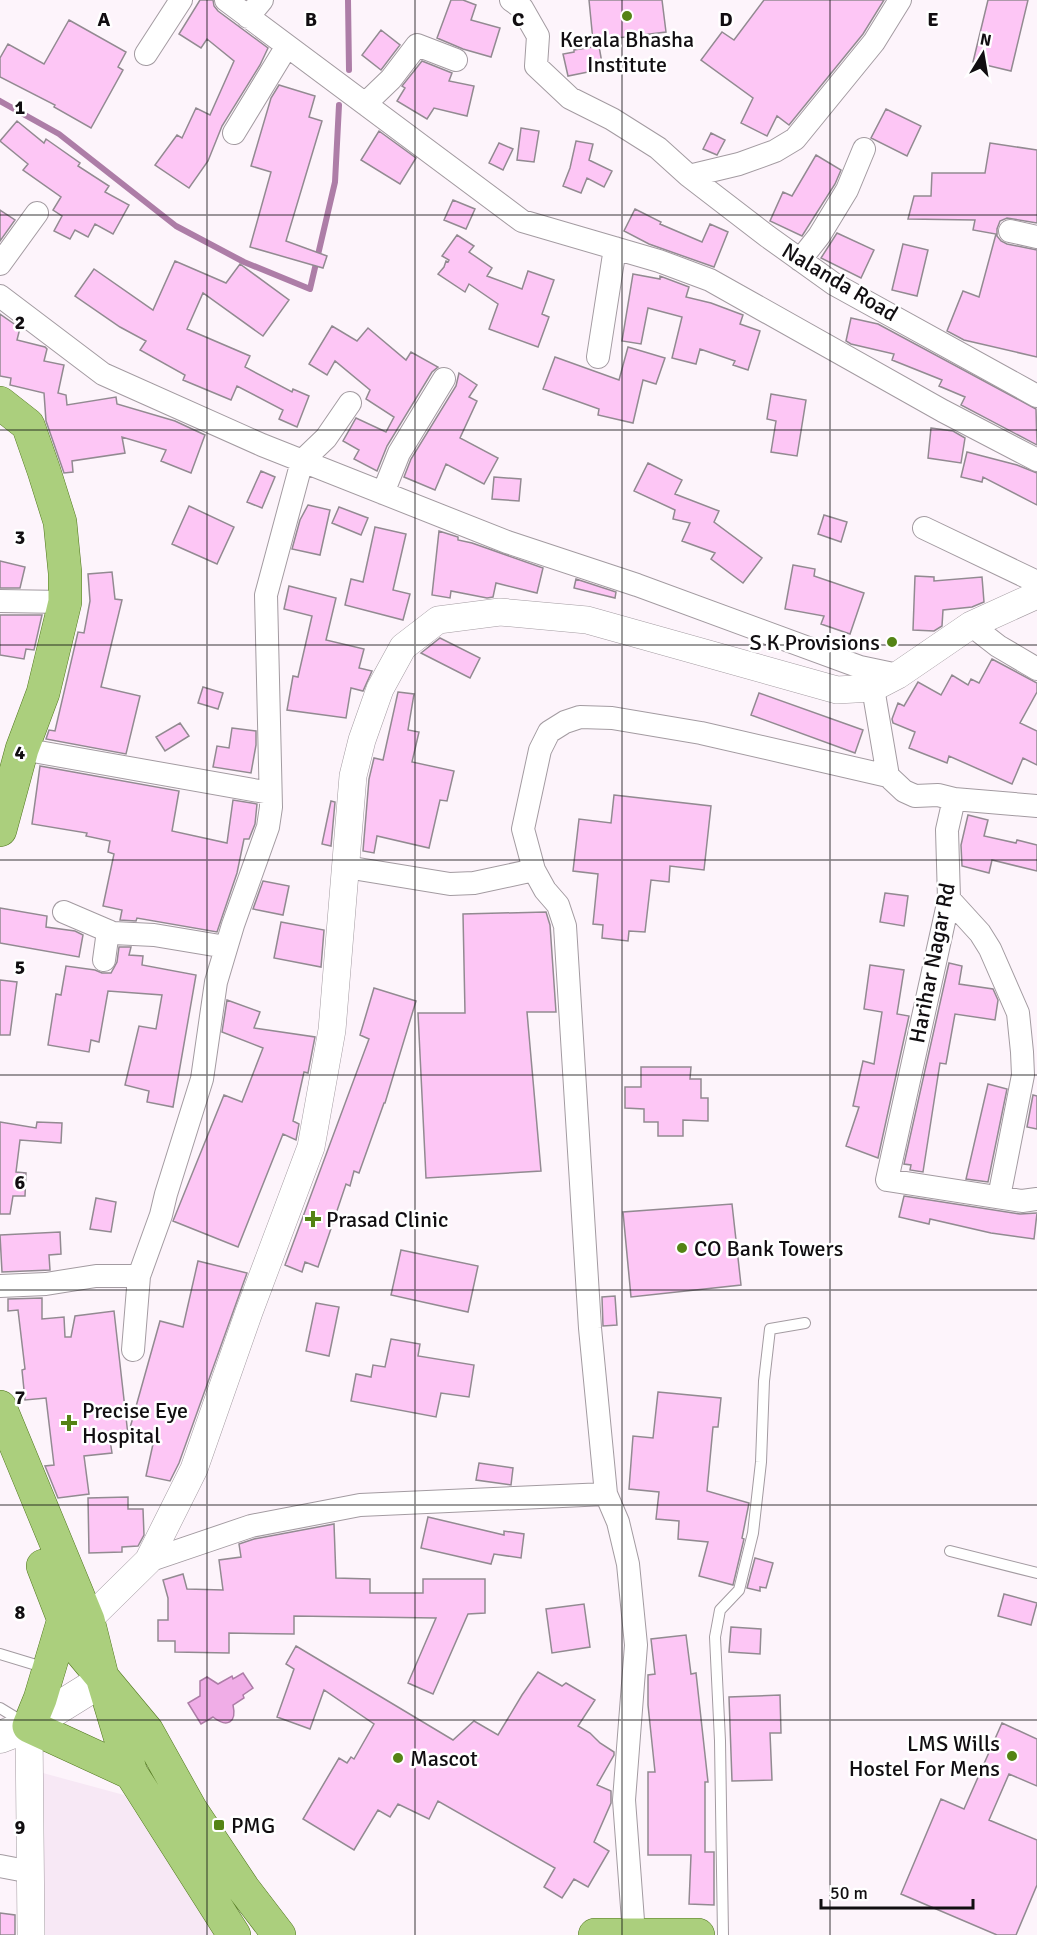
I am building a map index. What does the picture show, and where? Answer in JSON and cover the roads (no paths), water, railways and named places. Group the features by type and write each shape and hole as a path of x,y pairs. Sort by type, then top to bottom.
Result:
{"main road":[{"path":"0,403 28,425 60,522 65,573 65,602 43,693 22,749 0,830"},
{"path":"0,1407 72,1623 72,1641 147,1731 191,1810 243,1888 279,1935"},
{"path":"0,1462 12,1481 72,1623 49,1669 40,1699 14,1732"},
{"path":"14,1732 103,1680"},
{"path":"103,1680 131,1773 234,1935"},
{"path":"14,1732 131,1773"},
{"path":"595,1935 698,1935"}],"street":[{"path":"146,54 181,0"},
{"path":"226,0 255,8 287,46 522,221 659,261 710,280 943,411 1037,460"},
{"name":"Nalanda Road","path":"511,0 522,8 538,36 536,66 570,98 612,119 658,148 689,177 834,284 1037,396"},
{"path":"689,177 739,164 775,151 795,139 874,42 899,1"},
{"path":"364,104 391,79 417,45 456,60"},
{"path":"234,133 287,46"},
{"path":"800,260 819,236 847,190 864,149"},
{"path":"0,264 37,213"},
{"path":"1010,231 1037,237"},
{"path":"598,357 615,248"},
{"path":"0,296 103,374 262,445 507,542 637,585 849,663 898,675"},
{"path":"383,493 399,453 444,379"},
{"path":"133,1350 139,1276 161,1215 202,1079 216,982 226,947 268,827 270,793 266,595 302,461 326,438 350,403"},
{"path":"924,528 1037,582"},
{"path":"148,1562 194,1469 249,1312 311,1147 332,1030 353,776 362,740 380,689 403,647 438,620 500,612 587,620 837,690 873,688 898,675 971,625 1037,595"},
{"path":"0,601 65,602"},
{"path":"971,625 998,646 1037,669"},
{"path":"873,688 888,776"},
{"path":"634,1934 624,1800 636,1645 628,1564 618,1522 606,1494 590,1328 565,926 558,905 545,890 534,870 523,829 540,750 549,732 565,722 580,717 612,718 701,733 888,776 904,791 915,796 938,795 1037,806"},
{"path":"22,749 270,793"},
{"name":"Harihar Nagar Rd","path":"954,798 947,830 949,899 887,1180 999,1197"},
{"path":"346,867 450,884 474,883 534,870"},
{"path":"949,899 980,933 990,949 1018,1013 1023,1075 999,1197 1022,1201 1037,1199"},
{"path":"63,912 113,933 154,935 226,947"},
{"path":"104,960 108,931"},
{"path":"0,1286 46,1284 96,1276 139,1276"},
{"path":"72,1623 148,1562 251,1526 360,1505 606,1494"},
{"path":"14,1732 31,1872 31,1935"},
{"path":"0,1866 31,1872"}],"lane":[{"path":"723,1935 720,1741 715,1638 720,1610 739,1590 753,1533 761,1462 764,1381 770,1329 805,1323"},
{"path":"950,1551 1037,1573"},
{"path":"0,1654 49,1669"},
{"path":"0,1708 14,1732"}],"waterway":[{"path":"348,0 349,70"},
{"path":"0,101 59,134 176,226 244,262 310,289 335,182 339,105"}],"place":[{"name":"Kerala Bhasha Institute","path":"627,16"},
{"name":"S K Provisions","path":"892,642"},
{"name":"Prasad Clinic","path":"313,1219"},
{"name":"CO Bank Towers","path":"682,1248"},
{"name":"Precise Eye Hospital","path":"69,1423"},
{"name":"LMS Wills Hostel For Mens","path":"1012,1756"},
{"name":"Mascot","path":"398,1758"},
{"name":"PMG","path":"219,1825"}]}
